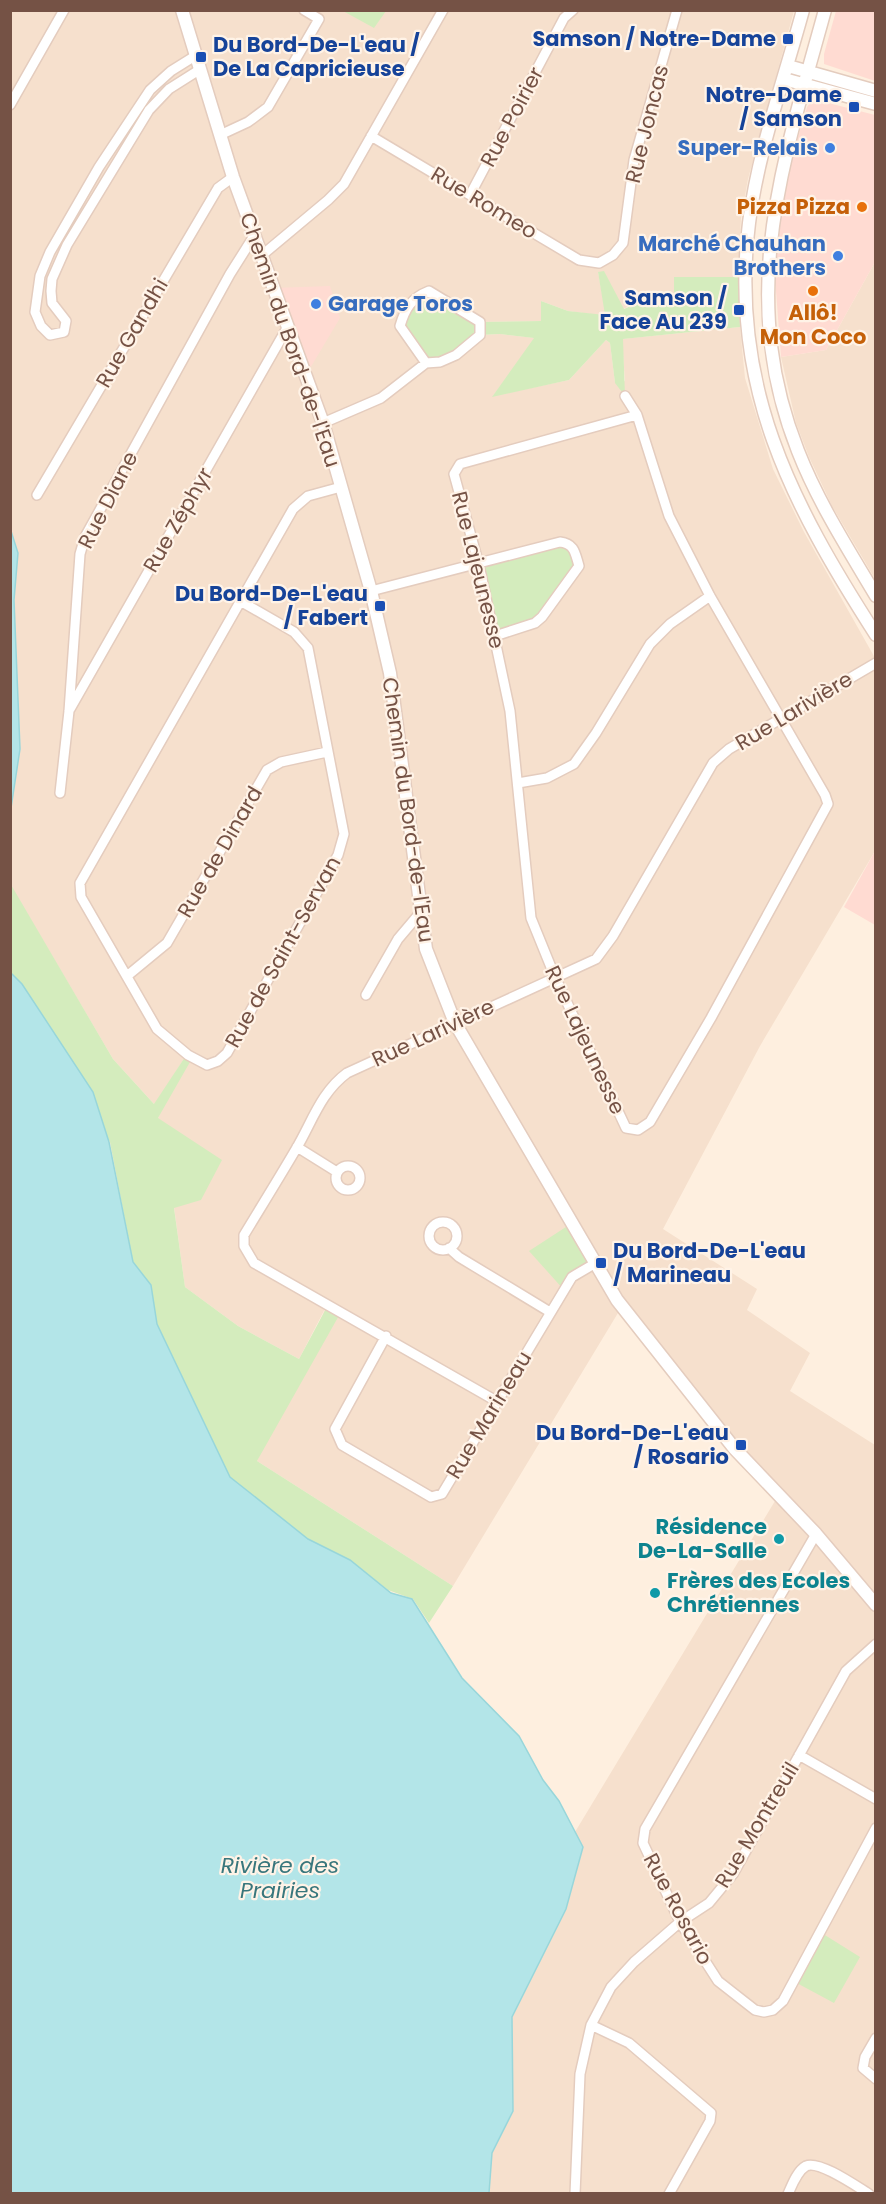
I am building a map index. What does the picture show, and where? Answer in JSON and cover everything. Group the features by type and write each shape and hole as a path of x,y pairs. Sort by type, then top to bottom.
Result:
{"street":[{"path":"10,105 64,10"},
{"name":"Chemin du Bord-de-l'Eau","path":"182,10 233,177 323,423 370,591 390,673 426,949 455,1023 616,1300 715,1426 816,1534 876,1605"},
{"path":"220,135 248,122 268,107 319,19 304,10"},
{"path":"261,256 322,206 344,184 443,10"},
{"name":"Rue Poirier","path":"470,195 564,18 573,10"},
{"name":"Rue Joncas","path":"599,263 613,255 623,243 634,160 677,10"},
{"path":"803,10 759,174 748,232 746,298 753,366 762,412 787,479 809,522 876,635"},
{"path":"825,10 779,181 771,224 767,286 772,353 783,407 800,455 824,505 876,596"},
{"path":"195,56 171,71 150,90 99,167 50,252 40,276 35,312 41,326 51,335 64,332 66,321 52,303 52,279 67,245 149,110 168,89 199,70"},
{"path":"788,66 806,79 876,104"},
{"path":"784,79 806,79 876,91"},
{"name":"Rue Romeo","path":"370,136 579,260 599,263"},
{"path":"99,167 111,173"},
{"name":"Rue Gandhi","path":"38,495 218,188 233,177"},
{"name":"Rue Diane","path":"60,793 69,711 80,554 85,537 235,266 254,236"},
{"path":"323,423 381,398 426,363 440,362 456,355 480,335 482,329 480,322 429,291 418,296 405,310 400,326 413,348 426,363"},
{"name":"Rue Zéphyr","path":"69,711 287,328"},
{"name":"Rue Lajeunesse","path":"625,396 637,415 669,516 710,596 825,795 828,804 656,1113 650,1122 638,1130 626,1128 555,977 531,918 510,711 479,565 454,474 460,464 637,415"},
{"name":"Rue de Saint-Servan","path":"242,602 294,632 308,648 344,834 338,855 227,1053 219,1061 207,1065 188,1055 158,1029 81,897 80,883 293,509 308,496 341,486"},
{"path":"370,591 479,565 560,542 574,548 579,566 542,618 535,623 495,636"},
{"path":"518,783 547,778 574,764 596,733 650,644 670,624 710,596"},
{"name":"Rue Larivière","path":"498,1402 386,1336 254,1263 244,1246 244,1235 297,1147 327,1091 337,1080 347,1073 596,959 613,936 713,763 729,749 876,663"},
{"name":"Rue de Dinard","path":"127,976 167,943 267,770 281,762 327,752"},
{"path":"366,995 398,939 420,913"},
{"path":"297,1147 337,1172"},
{"path":"449,1248 459,1257 550,1312"},
{"name":"Rue Marineau","path":"386,1336 335,1429 342,1445 431,1497 442,1494 572,1276 594,1264"},
{"name":"Rue Rosario","path":"816,1534 645,1829 643,1843 680,1922 717,1981 755,2010 764,2012 772,2010 783,2001 876,1828"},
{"name":"Rue Montreuil","path":"575,2193 580,2074 591,2025 611,1987 634,1962 680,1922 709,1903 733,1874 846,1671 876,1644"},
{"path":"799,1755 876,1799"},
{"path":"591,2025 629,2043 705,2105 711,2113 710,2121 669,2193"},
{"path":"876,2038 865,2057 863,2068 876,2079"},
{"path":"788,2193 800,2171 807,2165 818,2165 868,2193"}],"shaded area":[{"path":"10,11 794,11 748,179 741,218 738,277 675,277 674,298 652,297 623,309 604,272 598,272 606,316 568,311 541,301 542,321 480,322 481,335 500,334 535,338 493,396 569,380 606,340 610,343 615,383 625,381 622,339 740,327 745,378 773,469 804,532 875,658 875,851 760,1046 663,1229 757,1289 747,1310 810,1353 790,1391 875,1445 875,1597 735,1441 624,1303 453,1586 257,1461 327,1305 299,1359 238,1326 185,1287 158,1118 185,1057 155,1105 113,1059 11,886 11,808 20,748 14,600 18,555 10,533"},
{"path":"836,11 875,11 875,81 824,64 824,54"},
{"path":"813,99 875,115 875,262 826,350 781,357 775,278 778,225 783,187 807,107"},
{"path":"875,262 875,579 832,506 809,457 796,423 781,357 826,350"},
{"path":"330,286 340,318 306,375 273,288"},
{"path":"875,851 875,925 844,907"},
{"path":"778,1496 875,1605 875,2193 489,2194 492,2153 513,2111 512,2017 566,1909 583,1847 575,1832"}],"green space":[{"path":"386,10 374,28 343,11"},
{"path":"604,271 624,309 652,297 674,298 674,277 738,277 740,327 623,339 625,396 615,383 610,343 606,340 569,380 492,397 534,338 500,334 480,335 456,355 426,363 400,326 404,310 429,291 480,322 541,321 541,301 568,311 605,315 598,272"},
{"path":"568,543 579,566 542,617 495,636 479,565"},
{"path":"10,883 113,1059 154,1104 185,1057 190,1062 158,1118 222,1160 201,1200 174,1208 185,1287 238,1326 299,1359 328,1305 341,1312 257,1461 453,1586 429,1623 413,1599 388,1590 350,1560 308,1539 230,1477 157,1324 151,1285 133,1262 110,1142 49,1026 11,972"},
{"path":"569,1225 594,1264 564,1290 529,1251"},
{"path":"820,1932 860,1957 834,2003 793,1981"}],"water":[{"path":"11,531 18,553 14,600 20,749 11,808"},
{"name":"Rivière des Prairies","path":"10,972 22,984 93,1092 109,1142 133,1262 151,1285 157,1324 230,1477 308,1539 350,1560 391,1593 412,1599 462,1678 519,1736 543,1780 559,1801 583,1847 566,1909 512,2017 513,2111 492,2153 489,2193 11,2193"}],"place":[{"name":"Samson / Notre-Dame","path":"788,39"},
{"name":"Du Bord-De-L'eau / De La Capricieuse","path":"201,57"},
{"name":"Notre-Dame / Samson","path":"854,107"},
{"name":"Super-Relais","path":"830,148"},
{"name":"Pizza Pizza","path":"862,207"},
{"name":"Marché Chauhan Brothers","path":"838,256"},
{"name":"Allô! Mon Coco","path":"813,291"},
{"name":"Garage Toros","path":"316,304"},
{"name":"Samson / Face Au 239","path":"739,310"},
{"name":"Du Bord-De-L'eau / Fabert","path":"380,606"},
{"name":"Du Bord-De-L'eau / Marineau","path":"601,1263"},
{"name":"Du Bord-De-L'eau / Rosario","path":"741,1445"},
{"name":"Résidence De-La-Salle","path":"779,1539"},
{"name":"Frères des Ecoles Chrétiennes","path":"655,1593"}]}
